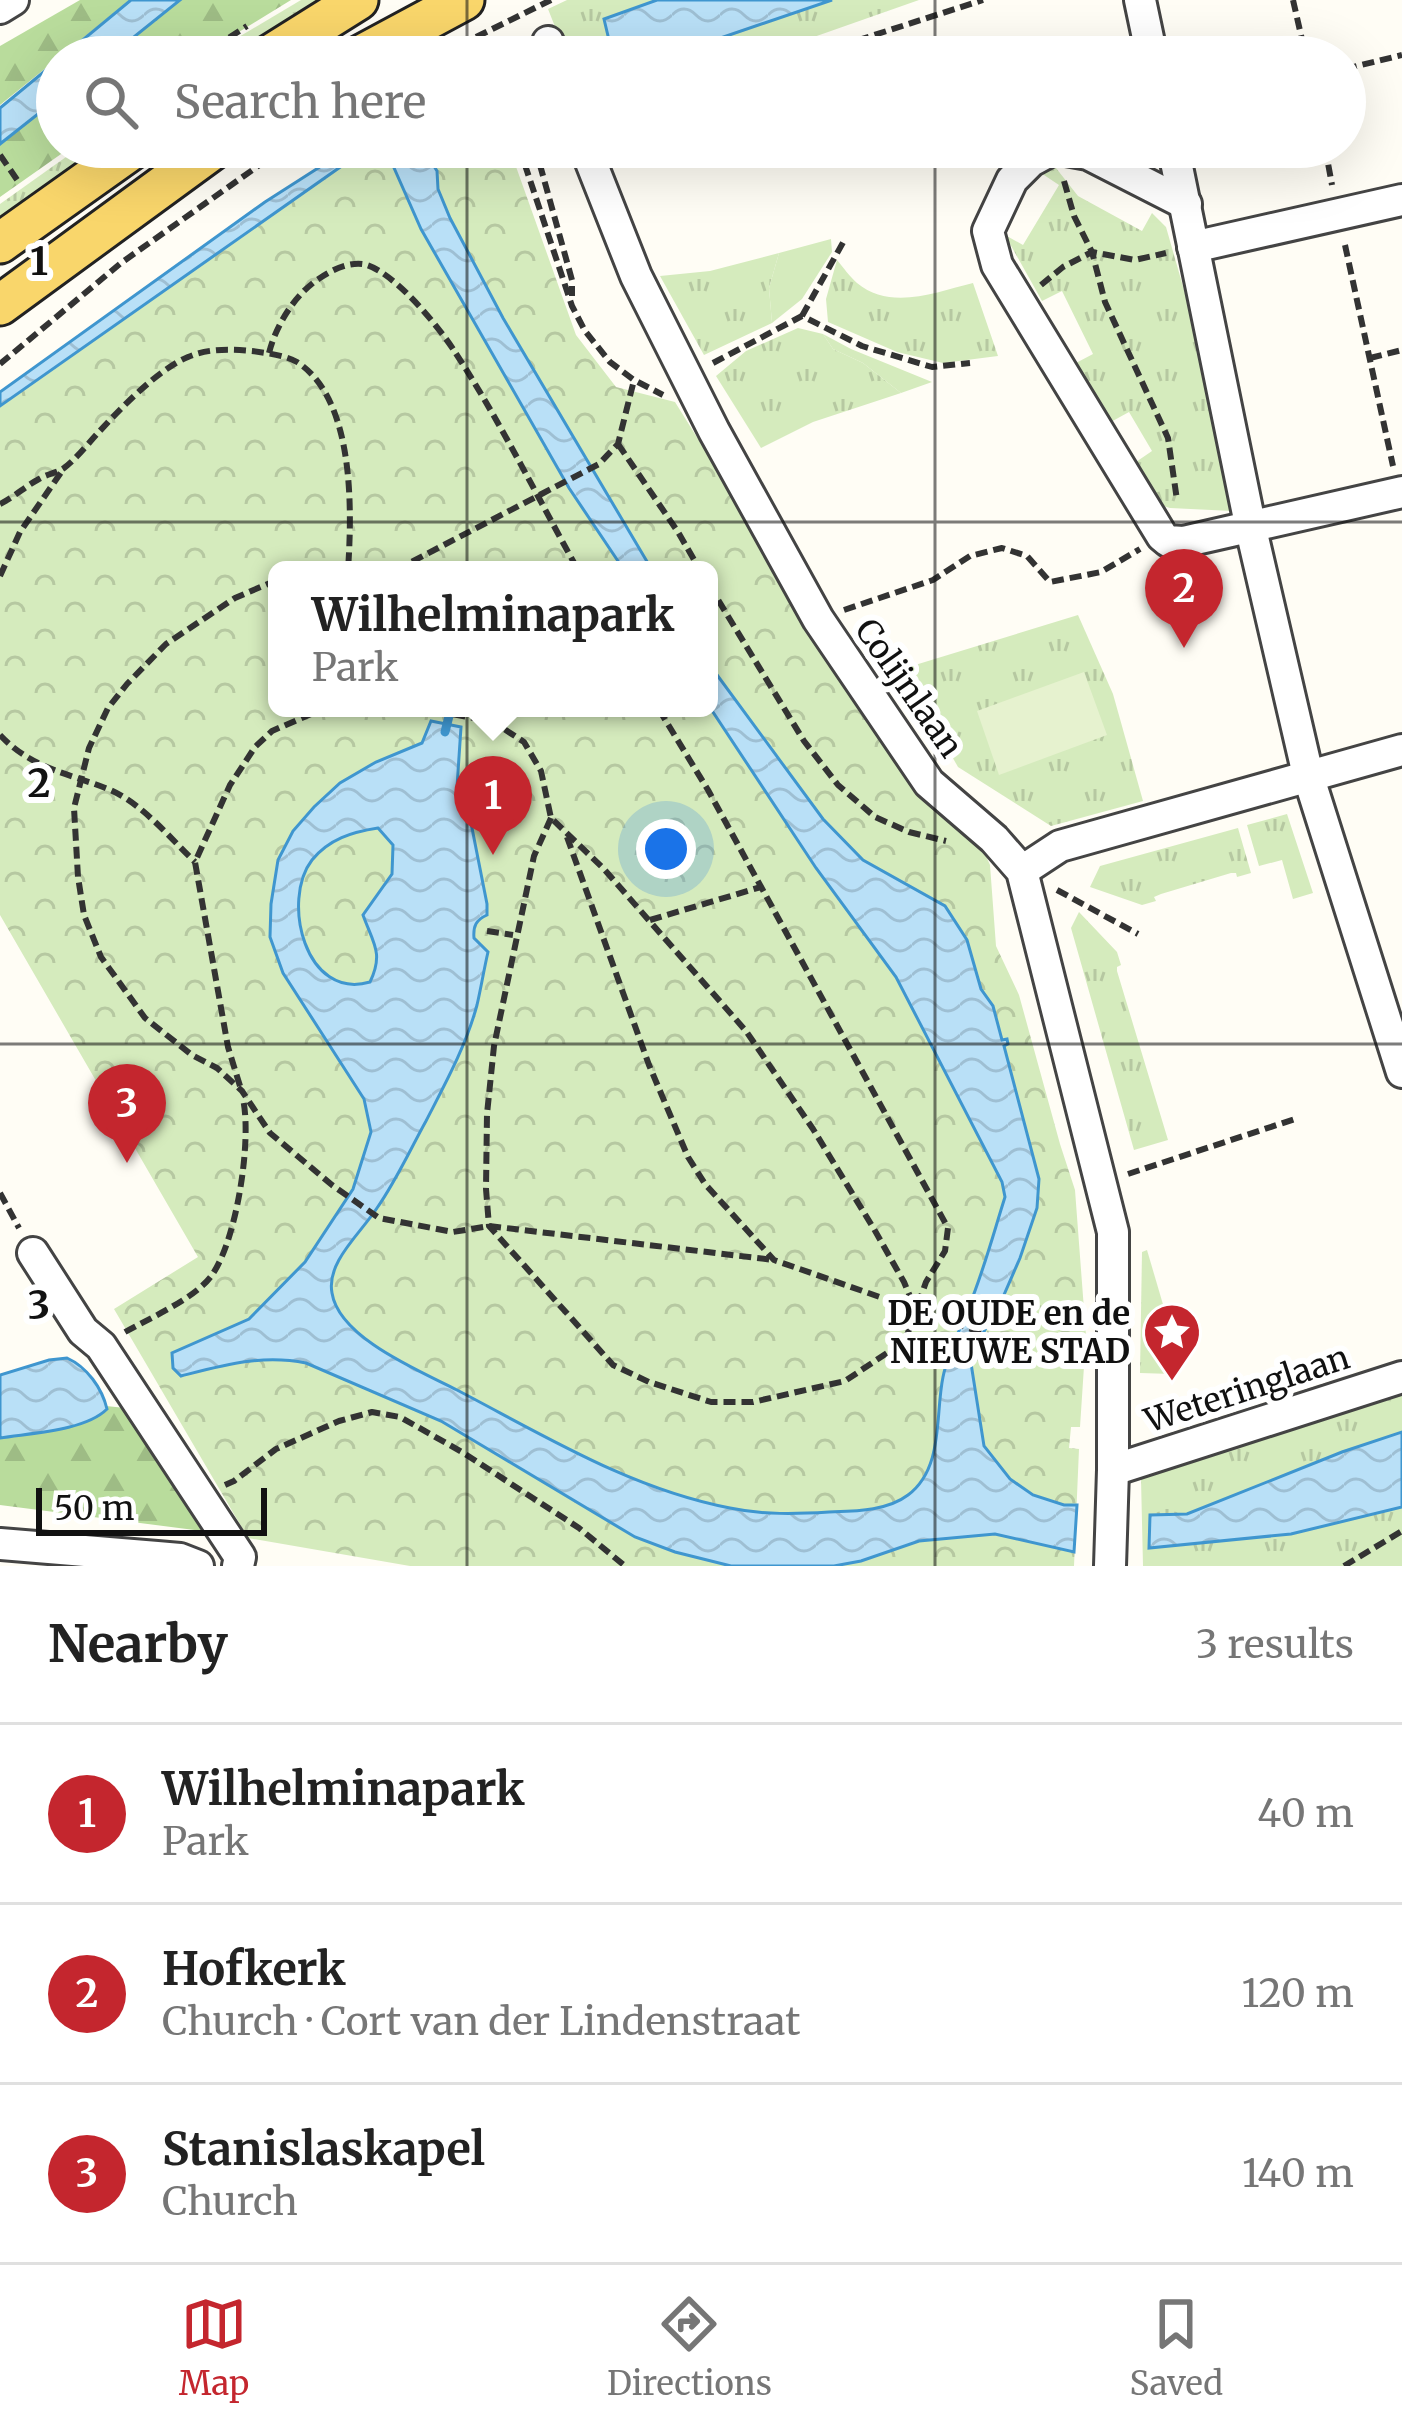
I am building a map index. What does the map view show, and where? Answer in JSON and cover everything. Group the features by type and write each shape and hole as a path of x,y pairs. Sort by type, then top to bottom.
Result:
{"main road":[{"path":"301,36 358,0"},
{"path":"397,36 464,0"},
{"path":"0,243 105,168"},
{"path":"0,305 187,168"}],"street":[{"path":"0,8 13,0"},
{"path":"1139,0 1148,36"},
{"name":"Colijnlaan","path":"593,168 636,276 818,619 929,783 994,839 1022,871 1113,1232 1110,1561"},
{"path":"1024,168 1012,180 988,231 998,265 1172,539 1251,529 1401,493"},
{"path":"1115,168 1186,205"},
{"path":"1178,168 1307,775 1401,1069"},
{"path":"1193,247 1402,200"},
{"path":"1022,871 1060,846 1402,750"},
{"path":"33,1253 198,1492 240,1557 238,1566"},
{"name":"Weteringlaan","path":"1113,1484 1402,1377"},
{"path":"0,1544 180,1559 198,1566"}],"path":[{"path":"478,36 551,0"},
{"path":"871,36 982,0"},
{"path":"1293,0 1301,36"},
{"path":"1366,64 1402,55"},
{"path":"1,156 20,184"},
{"path":"0,364 121,263 255,168"},
{"path":"413,561 599,464 618,444 634,380 610,362 585,331 526,168"},
{"path":"541,168 572,280 572,305"},
{"path":"818,619 933,580 970,556 1002,548 1028,556 1050,582 1101,572 1172,539 1168,437 1105,302 1061,168"},
{"path":"1328,168 1401,493"},
{"path":"687,376 802,316 845,239"},
{"path":"1019,302 1063,267 1092,252 1135,260 1193,247"},
{"path":"269,353 289,309 314,282 338,267 362,264 385,275 454,350 573,561"},
{"path":"802,316 862,346 932,367 970,363"},
{"path":"0,576 20,532 64,468 131,400 188,356 226,349 269,353 297,362 318,384 344,444 351,520 349,561"},
{"path":"1370,358 1402,350"},
{"path":"618,444 695,561"},
{"path":"0,503 64,468"},
{"path":"268,584 214,611 151,657 108,707 89,748 74,808 84,915 101,958 145,1018 217,1068 242,1091 270,1133 380,1218 453,1232 489,1226 774,1260 997,1338 1113,1359"},
{"path":"718,601 804,741 838,785 875,817 947,841"},
{"path":"101,1346 211,1278 234,1226 247,1114 228,1047 195,862 230,785 255,747 272,731 304,717"},
{"path":"468,717 501,727 524,742 542,771 551,818 603,868 746,1031 874,1229 915,1309"},
{"path":"551,818 534,856 515,935 491,1069 489,1226 613,1365 650,1382 711,1402 753,1402 845,1381 905,1341 926,1282 945,1251 948,1228 663,717"},
{"path":"0,735 27,758 111,790 195,862"},
{"path":"567,836 649,1065 688,1157 705,1184 774,1260"},
{"path":"1022,871 1138,934"},
{"path":"650,920 761,887"},
{"path":"487,931 515,935"},
{"path":"1102,1181 1298,1118"},
{"path":"0,1193 33,1253"},
{"path":"198,1492 234,1481 294,1439 372,1412 400,1417 462,1452 578,1528 625,1566"},
{"path":"1344,1566 1402,1531"}],"green space":[{"path":"80,0 130,0 85,36 36,36 36,76 0,105 0,46"},
{"path":"180,0 291,0 232,36 135,36"},
{"path":"301,0 319,0 266,36 240,36"},
{"path":"567,0 657,0 604,19 608,36 559,36 548,9"},
{"path":"832,0 919,0 817,36 727,36"},
{"path":"36,116 36,168 41,168 0,197 0,144"},
{"path":"51,168 77,168 0,223 0,204"},
{"path":"320,168 516,168 576,335 616,387 675,402 921,797 981,845 990,865 996,946 1019,995 1075,1190 1086,1336 1080,1427 1071,1427 1069,1448 1079,1449 1074,1566 410,1566 248,1538 114,1309 198,1257 0,915 0,402"},
{"path":"1056,168 1078,196 1142,231 1152,213 1166,227 1196,332 1232,511 1153,503 1133,464 1152,451 1129,412 1109,423 1074,364 1093,354 1062,291 1042,301 1005,235 1023,245 1059,185 1041,173"},
{"path":"831,239 832,252 802,299 772,323 769,288 779,253"},
{"path":"779,253 769,288 772,323 704,355 660,276 710,271"},
{"path":"837,260 857,283 884,296 914,297 973,283 998,356 943,363 897,352 828,322 826,299"},
{"path":"798,328 823,334 833,349 863,363 901,393 813,422 761,448 716,376 746,351"},
{"path":"823,334 932,382 901,393 863,363 833,349"},
{"path":"1078,615 1113,694 1143,801 1051,826 958,767 902,669"},
{"path":"1084,672 1107,735 999,775 977,711"},
{"path":"1287,814 1313,893 1293,899 1282,860 1259,866 1247,825"},
{"path":"1238,828 1251,873 1237,877 1231,873 1161,894 1142,905 1090,887 1100,866"},
{"path":"1079,912 1117,952 1121,965 1117,971 1168,1140 1134,1150 1071,928"},
{"path":"1147,1250 1182,1369 1172,1374 1140,1373 1142,1252"},
{"path":"1402,1388 1402,1432 1187,1514 1151,1515 1149,1547 1291,1534 1402,1507 1402,1566 1143,1566 1141,1479"},
{"path":"106,1406 135,1409 210,1532 0,1505 0,1438 85,1423"}],"water":[{"path":"131,0 180,0 135,36 87,36"},
{"path":"657,0 832,0 727,36 608,36 604,19"},
{"path":"36,78 36,116 0,144 0,108"},
{"path":"318,168 339,168 0,406 0,392"},
{"path":"394,168 435,168 450,218 503,318 647,561 618,561 569,488 421,229"},
{"path":"718,676 823,819 863,860 945,906 967,940 981,989 993,1006 1002,1040 1007,1039 1004,1046 1039,1179 1037,1208 1020,1258 970,1357 984,1446 1010,1479 1033,1495 1077,1505 1074,1552 995,1534 919,1541 834,1566 731,1566 635,1537 441,1421 306,1363 258,1360 181,1376 173,1368 172,1353 249,1319 305,1262 353,1189 371,1132 364,1099 283,973 270,937 278,860 293,831 340,783 422,743 431,721 461,727 457,787 470,818 487,904 487,915 476,924 474,938 488,952 477,1005 448,1079 390,1187 334,1270 332,1293 338,1309 365,1338 403,1363 589,1459 658,1488 767,1513 870,1509 908,1495 920,1484 933,1456 948,1359 1005,1197 1002,1182 896,977 816,868 716,717","holes":["378,828 393,845 392,874 363,915 377,955 370,982 348,984 329,977 305,943 300,921 303,878 312,860 333,842"]},
{"path":"67,1358 93,1379 107,1409 71,1427 0,1438 0,1375"},
{"path":"1402,1432 1402,1507 1291,1534 1149,1548 1150,1515 1187,1514"}],"waterway":[{"path":"445,732 449,717"}],"place":[{"name":"Hofkerk","path":"1184,648"},
{"name":"Wilhelminapark","path":"493,855"},
{"name":"Stanislaskapel","path":"127,1163"},
{"name":"DE OUDE en de NIEUWE STAD","path":"1172,1383"}]}
